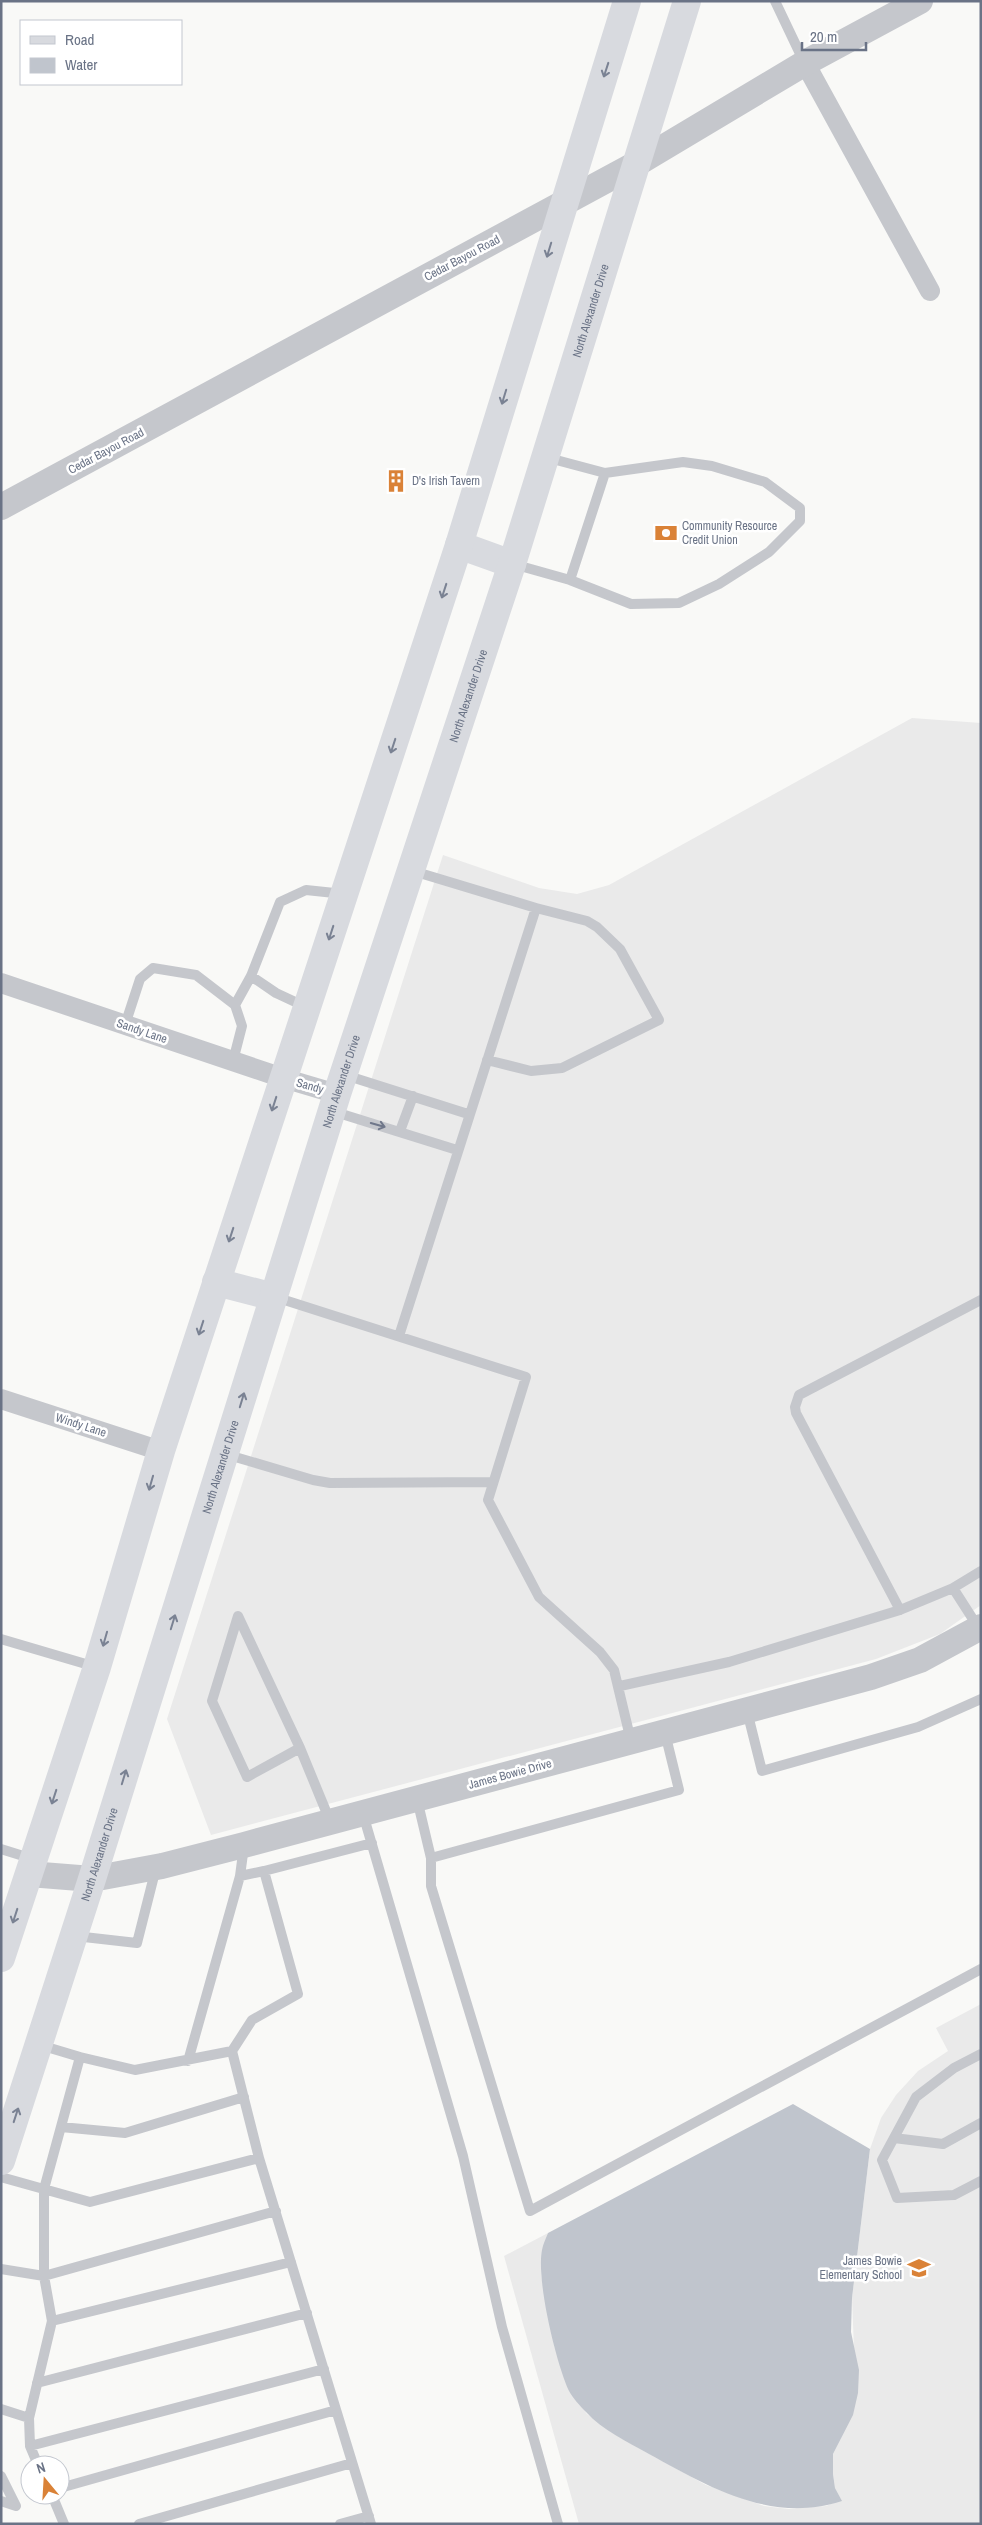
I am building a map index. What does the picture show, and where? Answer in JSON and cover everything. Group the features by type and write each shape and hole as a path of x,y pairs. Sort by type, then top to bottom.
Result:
{"main road":[{"path":"1,1958 97,1667 161,1451 459,545 563,203 627,1"},
{"name":"North Alexander Drive","path":"1,2161 92,1879 337,1093 512,564 687,1"},
{"path":"459,545 512,564"},
{"path":"216,1282 274,1297"}],"street":[{"name":"Cedar Bayou Road","path":"1,507 636,164 805,63 920,1"},
{"path":"805,63 930,291"},
{"name":"Sandy Lane","path":"1,983 283,1078"},
{"name":"Sandy","path":"283,1078 337,1093"},
{"name":"Windy Lane","path":"1,1400 161,1451"},
{"name":"James Bowie Drive","path":"31,1867 92,1879 156,1867 244,1845 871,1677 920,1660 980,1628"}],"lane":[{"path":"775,1 805,63"},
{"path":"512,564 570,580 631,604 679,603 719,584 770,552 800,521 800,508 765,482 712,466 684,462 605,474 545,456"},
{"path":"570,580 605,474"},
{"path":"412,870 536,908 587,921 608,936 628,962 659,1020 562,1068 531,1071 487,1060"},
{"path":"235,1005 251,976 280,902 306,890 344,894"},
{"path":"399,1336 468,1114 536,908"},
{"path":"125,1025 140,979 153,968 196,975 235,1005 242,1026 233,1062"},
{"path":"251,976 276,994 306,1006"},
{"path":"337,1093 413,1096 468,1114"},
{"path":"337,1093 400,1131 457,1150"},
{"path":"400,1131 413,1096"},
{"path":"274,1297 526,1377 492,1482 489,1495 490,1506 539,1596 608,1661 614,1670 620,1686 631,1742"},
{"path":"900,1610 796,1413 796,1401 799,1395 981,1300"},
{"path":"225,1454 313,1480 330,1482 492,1482"},
{"path":"620,1686 729,1662 900,1610 953,1588 981,1571"},
{"path":"953,1588 980,1628"},
{"path":"300,1748 247,1777 212,1702 238,1616 300,1748 330,1822"},
{"path":"1,1639 97,1667"},
{"path":"747,1711 762,1771 918,1727 981,1699"},
{"path":"431,1858 679,1790 665,1733"},
{"path":"417,1798 431,1858 431,1886 530,2211 981,1969"},
{"path":"362,1813 463,2156 502,2327 558,2524"},
{"path":"240,1876 372,1843"},
{"path":"188,2061 240,1876 244,1845"},
{"path":"1,1849 31,1867"},
{"path":"74,1936 137,1943 156,1867"},
{"path":"39,2045 135,2070 232,2051 252,2020 298,1994 264,1870"},
{"path":"232,2051 259,2158 370,2520 340,2524"},
{"path":"981,2054 954,2068 916,2097 882,2160 897,2198 954,2195 981,2181"},
{"path":"34,2455 30,2446 30,2418 52,2321 44,2276 44,2189 80,2057"},
{"path":"61,2127 125,2133 244,2097"},
{"path":"894,2138 943,2144 981,2123"},
{"path":"1,2177 90,2202 259,2158"},
{"path":"1,2269 44,2276 276,2212"},
{"path":"52,2321 291,2262"},
{"path":"37,2383 306,2313"},
{"path":"30,2446 324,2369"},
{"path":"1,2409 30,2418"},
{"path":"70,2485 336,2410"},
{"path":"139,2524 352,2463"},
{"path":"1,2476 16,2506 1,2501"},
{"path":"56,2505 64,2524"}],"shaded area":[{"path":"912,718 981,723 981,1605 940,1634 876,1659 211,1835 167,1719 443,855 539,888 577,894 609,885"},
{"name":"James Bowie Elementary School","path":"981,2004 981,2524 579,2524 504,2256 548,2233 542,2251 541,2275 555,2348 570,2392 587,2414 619,2437 706,2485 764,2506 789,2509 826,2506 841,2500 835,2488 833,2454 841,2438 854,2349 852,2298 870,2149 881,2118 896,2095 918,2071 948,2051 936,2028"}],"water":[{"path":"793,2104 870,2149 852,2298 851,2332 859,2370 858,2393 853,2415 833,2454 835,2488 842,2501 816,2507 790,2508 766,2505 718,2489 624,2440 592,2418 569,2391 558,2361 544,2300 541,2264 542,2248 548,2233"}],"place":[{"name":"D's Irish Tavern","path":"396,481"},
{"name":"Community Resource Credit Union","path":"666,533"},
{"name":"James Bowie Elementary School","path":"919,2268"}]}
